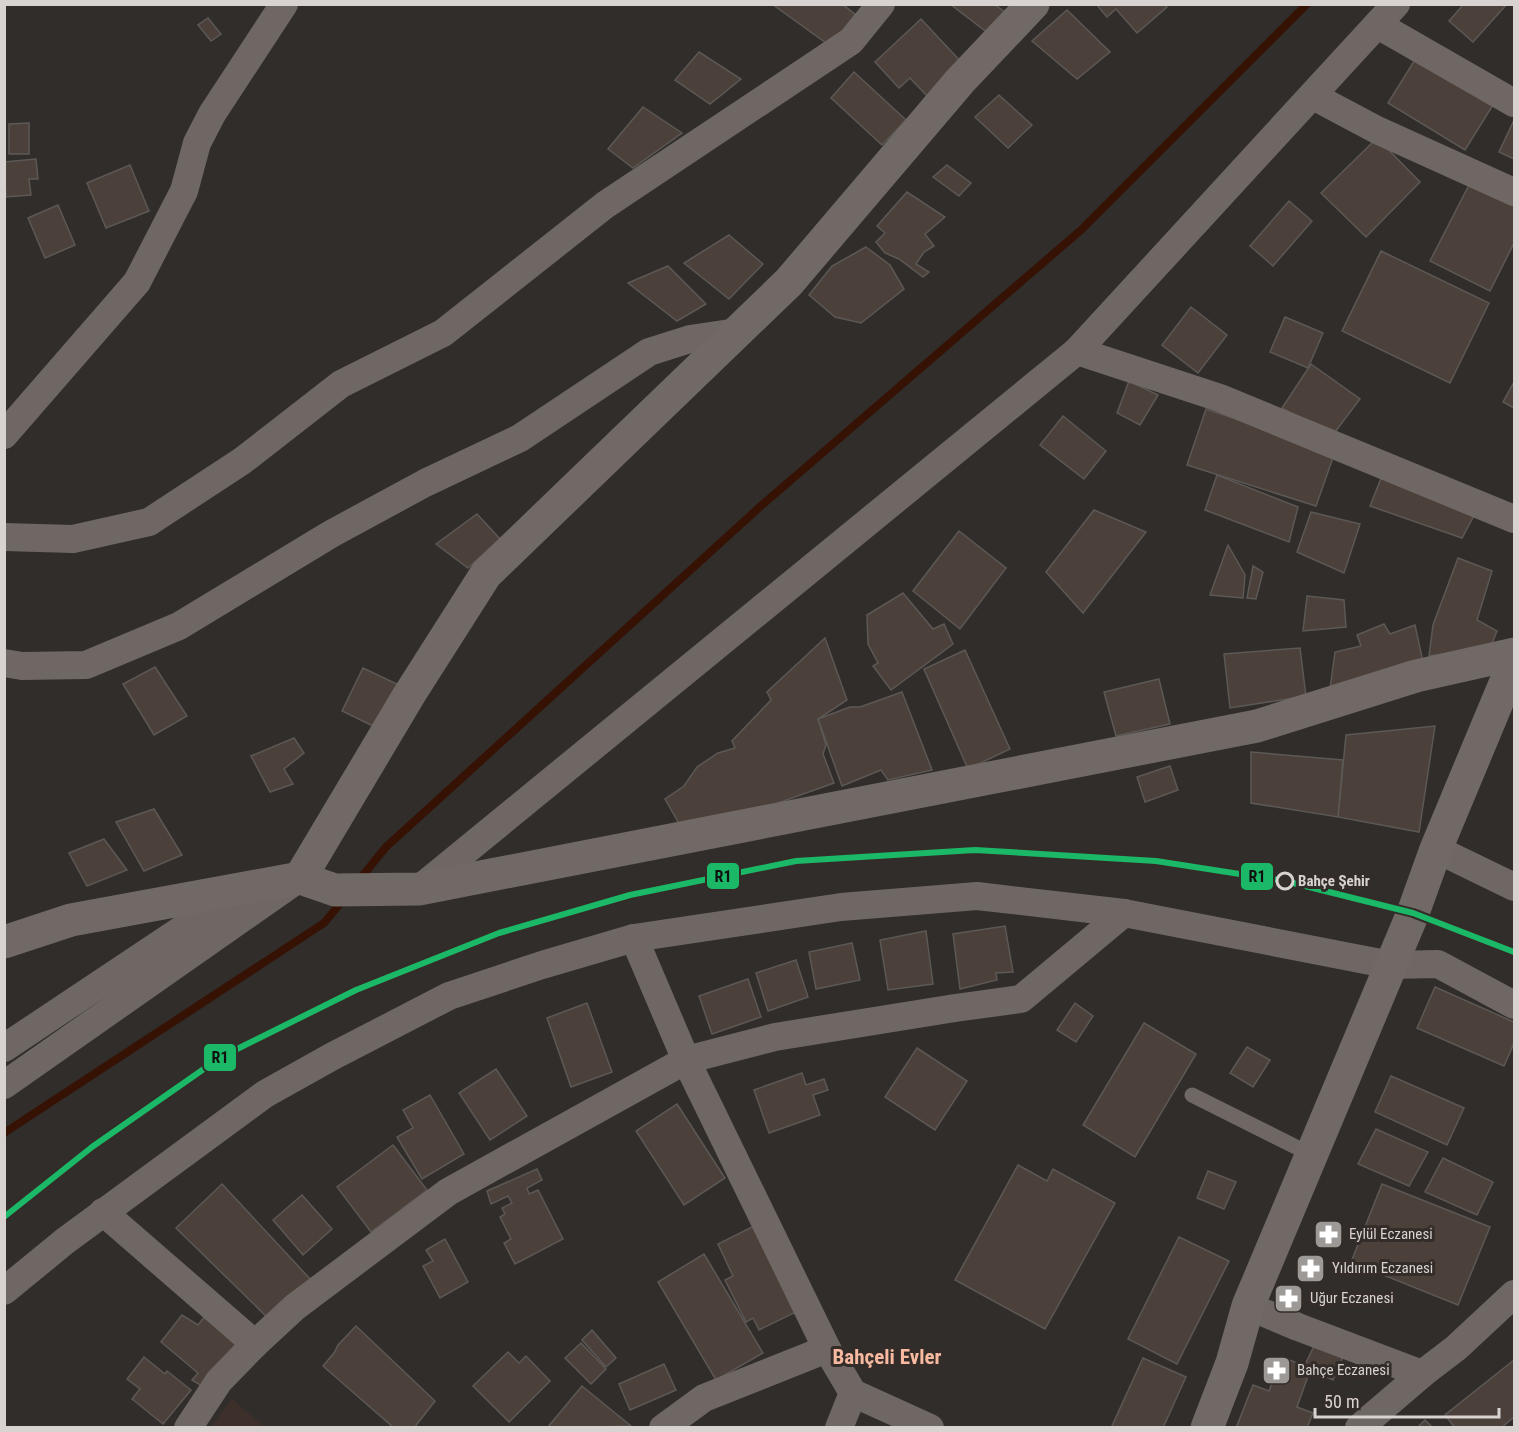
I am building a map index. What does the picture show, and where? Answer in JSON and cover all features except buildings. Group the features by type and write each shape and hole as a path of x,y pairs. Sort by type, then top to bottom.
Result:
{"street":[{"path":"4,435 137,282 184,191 197,142 212,114 284,4"},
{"path":"4,537 73,539 149,522 242,460 341,384 443,333 605,205 851,42 881,4"},
{"path":"4,1085 300,878 409,695 486,574 789,282 960,81 1033,4"},
{"path":"409,890 1077,351 1387,15 1515,103"},
{"path":"1313,96 1377,130 1515,192"},
{"path":"4,663 22,666 86,665 179,626 331,534 425,483 520,438 649,352 690,339 737,332"},
{"path":"1077,351 1220,398 1515,519"},
{"path":"4,942 71,920 300,878 335,890 409,890 1257,726 1416,676 1515,654"},
{"path":"1208,1428 1232,1363 1248,1306 1413,913 1436,849 1515,662"},
{"path":"1436,849 1515,887"},
{"path":"4,1048 214,908 300,878"},
{"path":"4,1292 65,1240 265,1094 449,996 634,938 841,907 977,896 1124,913 1391,965 1438,964 1515,1005"},
{"path":"188,1428 219,1381 295,1307 448,1192 686,1060 775,1037 1022,999 1124,913"},
{"path":"634,938 686,1060 827,1349 853,1393 930,1428"},
{"path":"103,1212 255,1344"},
{"path":"1359,1428 1456,1348 1515,1294"},
{"path":"1248,1306 1298,1328 1422,1374"},
{"path":"1184,1428 1211,1364 1248,1306"},
{"path":"663,1428 704,1398 827,1349"},
{"path":"838,1428 853,1393"}],"lane":[{"path":"1192,1095 1310,1154"}],"shaded area":[{"path":"232,1399 265,1427 211,1427"}],"waterway":[{"path":"359,880 386,847 762,505 1081,230 1307,4"},
{"path":"4,1133 324,923 344,899"}],"transit line":[{"name":"R1","path":"4,1217 92,1147 221,1057 356,990 499,933 630,895 796,861 975,850 1156,861 1285,881 1413,913 1514,952"}],"place":[{"name":"Bahçe Şehir","path":"1285,881"},
{"name":"Eylül Eczanesi","path":"1328,1234"},
{"name":"Yıldırım Eczanesi","path":"1311,1268"},
{"name":"Uğur Eczanesi","path":"1289,1298"},
{"name":"Bahçe Eczanesi","path":"1276,1370"}],"district":[{"name":"Bahçeli Evler","path":"887,1357"}]}
